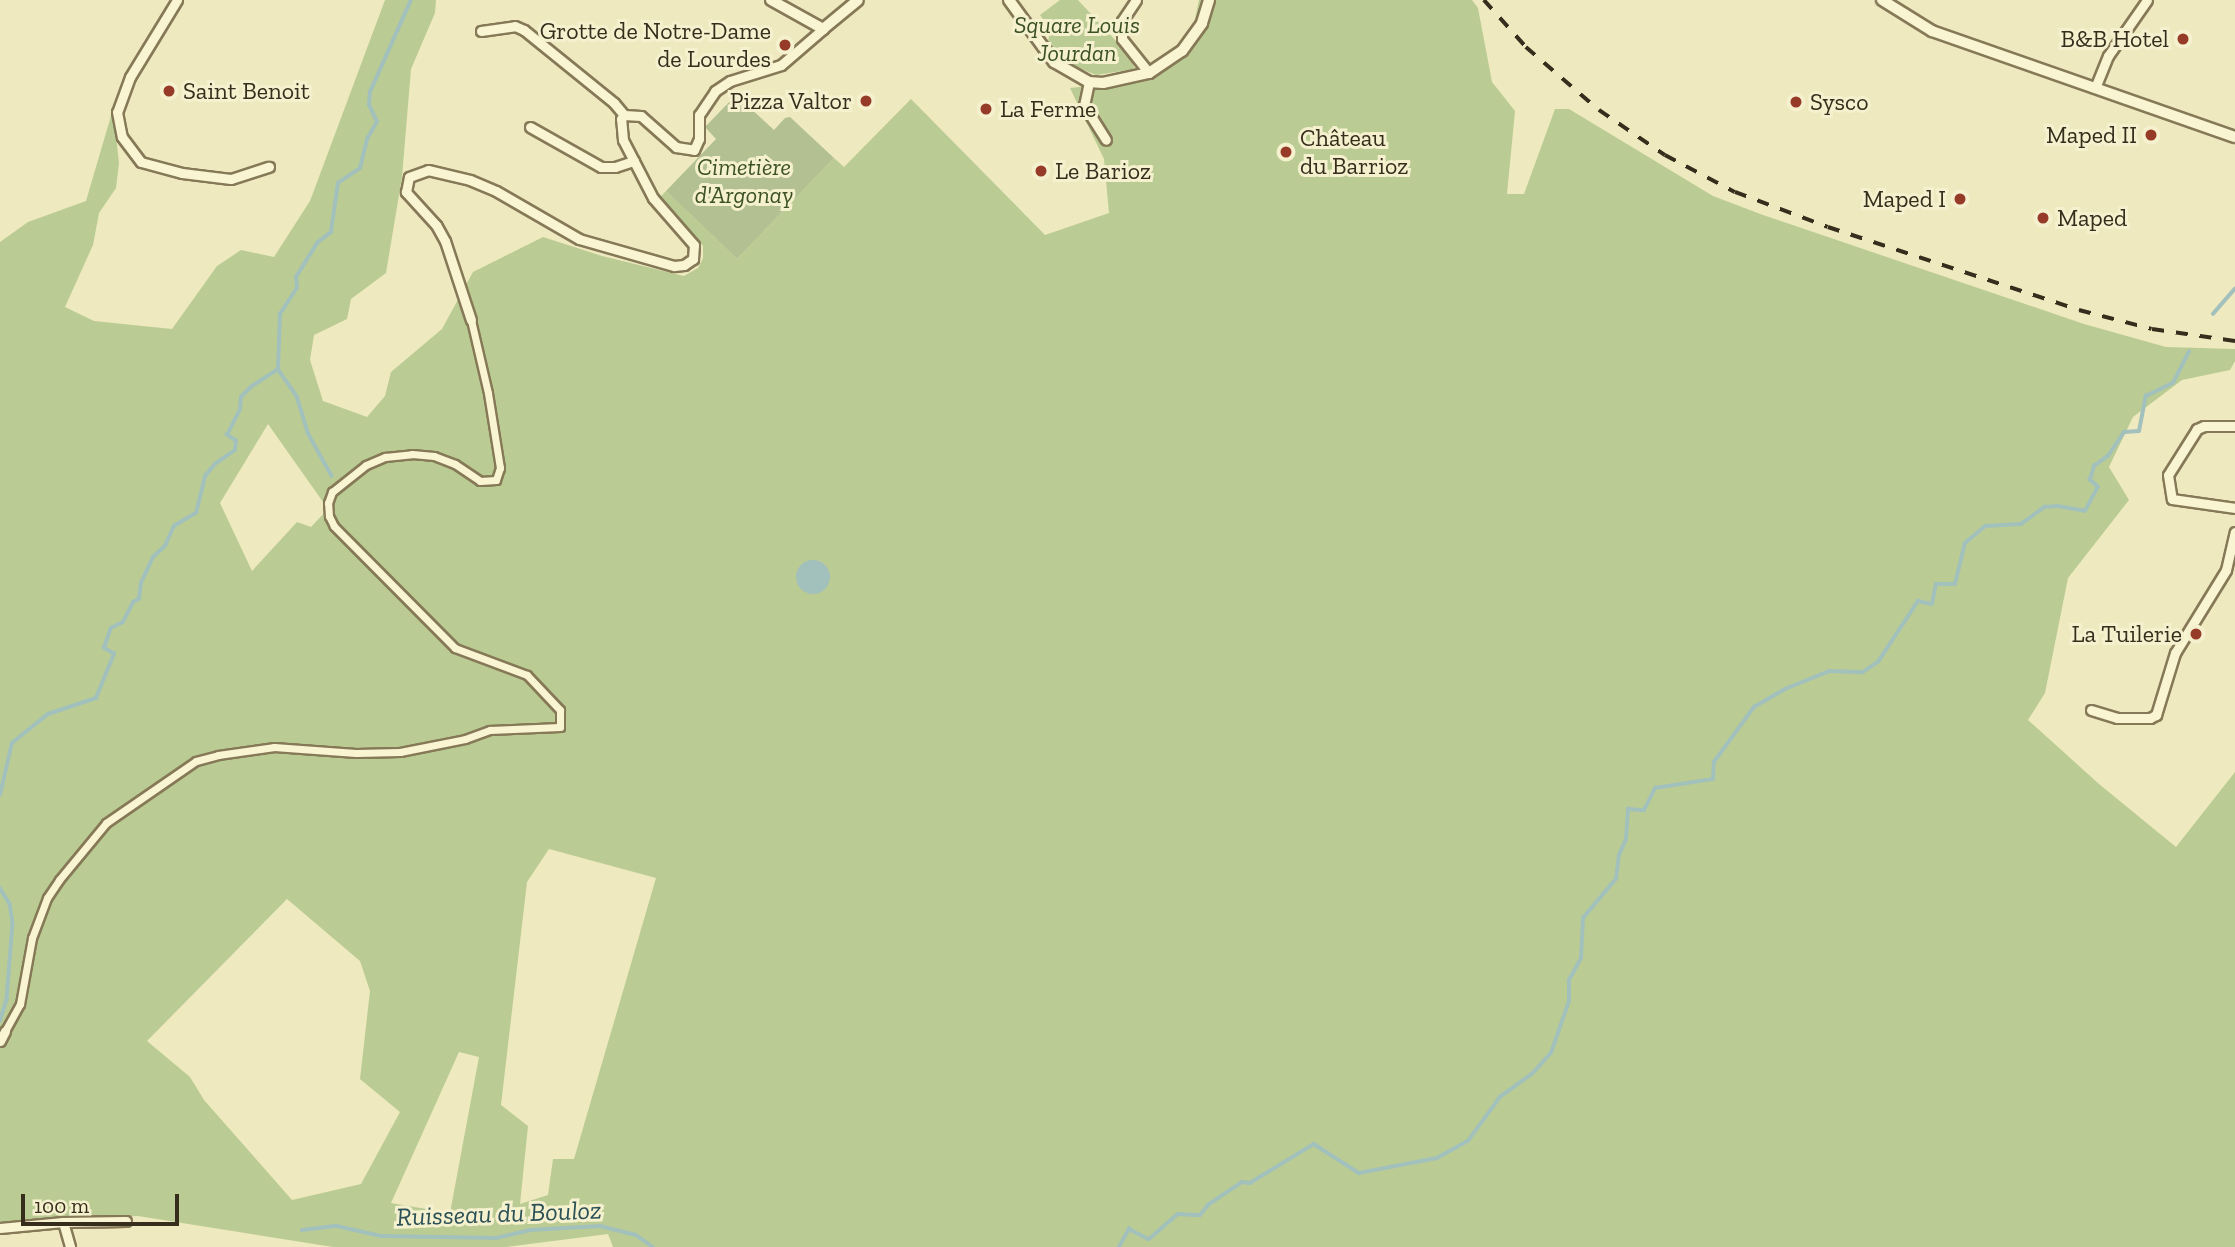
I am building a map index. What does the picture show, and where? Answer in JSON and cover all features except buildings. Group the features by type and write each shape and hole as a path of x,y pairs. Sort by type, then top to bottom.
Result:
{"street":[{"path":"177,0 130,77 117,112 122,137 141,162 181,173 231,179 269,167"},
{"path":"771,0 822,29"},
{"path":"481,31 515,26 524,30 614,103 624,115 641,116 676,147 694,150 699,139 699,116 715,91 730,81 781,65 858,0"},
{"path":"1009,0 1046,54 1065,70 1089,82 1112,83 1149,73 1190,42 1202,23 1209,0"},
{"path":"1136,0 1122,21 1122,39 1149,73"},
{"path":"1882,0 1932,31 2235,137"},
{"path":"2095,88 2108,56 2147,0"},
{"path":"1089,82 1084,105 1106,140"},
{"path":"0,1041 20,1004 33,938 47,898 59,880 106,823 196,761 274,747 356,753 400,752 465,739 490,730 552,730 560,727 561,710 527,675 455,648 334,526 329,516 328,503 332,492 366,465 385,457 412,454 434,456 455,464 480,481 496,480 500,468 488,393 471,320 445,241 436,225 406,192 409,177 428,170 470,180 496,191 579,239 674,266 684,265 693,259 695,245 658,206 634,161 621,132 620,125 624,115"},
{"path":"530,127 601,167 615,167 634,161"},
{"path":"2235,426 2204,426 2197,429 2168,475 2172,499 2235,508"},
{"path":"2091,710 2117,718 2150,718 2155,715 2175,653 2226,570 2235,532"},
{"path":"0,1228 63,1222 126,1221"},
{"path":"63,1222 70,1247"}],"green space":[{"path":"385,0 436,0 435,13 411,69 402,177 386,273 351,299 347,319 314,335 310,360 323,401 367,417 385,396 391,372 442,329 473,272 543,237 602,256 684,276 698,268 703,258 703,246 659,198 666,191 737,259 834,158 844,167 911,99 1045,235 1109,213 1104,159 1070,88 1133,81 1190,42 1199,0 1472,0 1478,8 1492,82 1515,111 1507,194 1524,194 1555,109 1569,109 1713,196 1763,215 2084,324 2166,347 2235,349 2235,361 2230,370 2182,380 2133,417 2109,467 2129,500 2068,578 2045,693 2028,720 2099,784 2176,847 2235,772 2235,1247 613,1247 608,1234 507,1247 333,1247 138,1216 0,1222 0,242 28,222 86,201 113,109 119,163 116,188 99,213 93,245 65,307 94,321 172,329 217,266 241,250 274,257 310,201","holes":["268,424 328,509 311,527 297,522 252,571 220,503","549,849 656,878 574,1159 553,1159 548,1195 520,1204 528,1126 501,1105 527,882","287,899 360,961 370,991 360,1079 400,1112 361,1184 292,1200 204,1100 190,1077 147,1041","459,1052 479,1057 450,1213 391,1203"]},
{"name":"Square Louis Jourdan","path":"1060,0 1078,0 1129,55 1135,69 1096,75 1067,63 1054,52 1048,43 1050,29 1040,15"},
{"name":"Cimetière d'Argonay","path":"736,95 774,130 785,118 790,117 834,158 737,259 666,191 716,139 705,127"}],"water":[{"path":"813,560 825,565 830,577 825,589 813,594 801,589 796,577 801,565"}],"waterway":[{"path":"0,795 12,743 48,714 96,698 114,654 104,648 111,628 123,622 133,602 139,599 141,583 153,557 165,546 174,526 196,513 205,476 215,464 235,450 236,441 227,435 240,409 241,397 252,386 278,369 280,314 297,288 296,277 317,243 331,232 338,183 360,168 367,139 377,122 369,105 370,92 411,0"},
{"name":"Ruisseau du Bouloz","path":"2213,314 2235,289"},
{"name":"Ruisseau du Bouloz","path":"1119,1247 1129,1229 1149,1239 1178,1214 1200,1215 1208,1205 1242,1182 1250,1183 1314,1144 1359,1173 1437,1158 1468,1141 1500,1097 1532,1074 1551,1053 1569,1001 1569,980 1581,958 1583,918 1616,879 1619,855 1626,839 1628,809 1644,810 1655,788 1713,779 1714,762 1754,707 1785,689 1830,671 1863,672 1878,662 1918,601 1932,604 1936,584 1955,584 1965,543 1985,526 2021,524 2044,507 2058,506 2085,511 2098,487 2090,480 2094,466 2108,456 2124,432 2139,431 2146,396 2173,383 2189,352"},
{"path":"278,369 297,396 308,433 332,476"},
{"path":"0,888 10,904 13,923 7,1000 0,1021"},
{"name":"Ruisseau du Bouloz","path":"302,1230 337,1226 381,1236 496,1238 530,1230 600,1226 636,1235 653,1247"}],"railway":[{"path":"1484,0 1526,47 1599,110 1665,155 1735,192 1828,227 2079,310 2152,329 2235,341"}],"place":[{"name":"B&B Hotel","path":"2183,39"},
{"name":"Grotte de Notre-Dame de Lourdes","path":"785,45"},
{"name":"Saint Benoit","path":"169,91"},
{"name":"Pizza Valtor","path":"866,101"},
{"name":"Sysco","path":"1796,102"},
{"name":"La Ferme","path":"986,109"},
{"name":"Maped II","path":"2151,135"},
{"name":"Château du Barrioz","path":"1286,152"},
{"name":"Le Barioz","path":"1041,171"},
{"name":"Maped I","path":"1960,199"},
{"name":"Maped","path":"2043,218"},
{"name":"La Tuilerie","path":"2196,634"}]}
